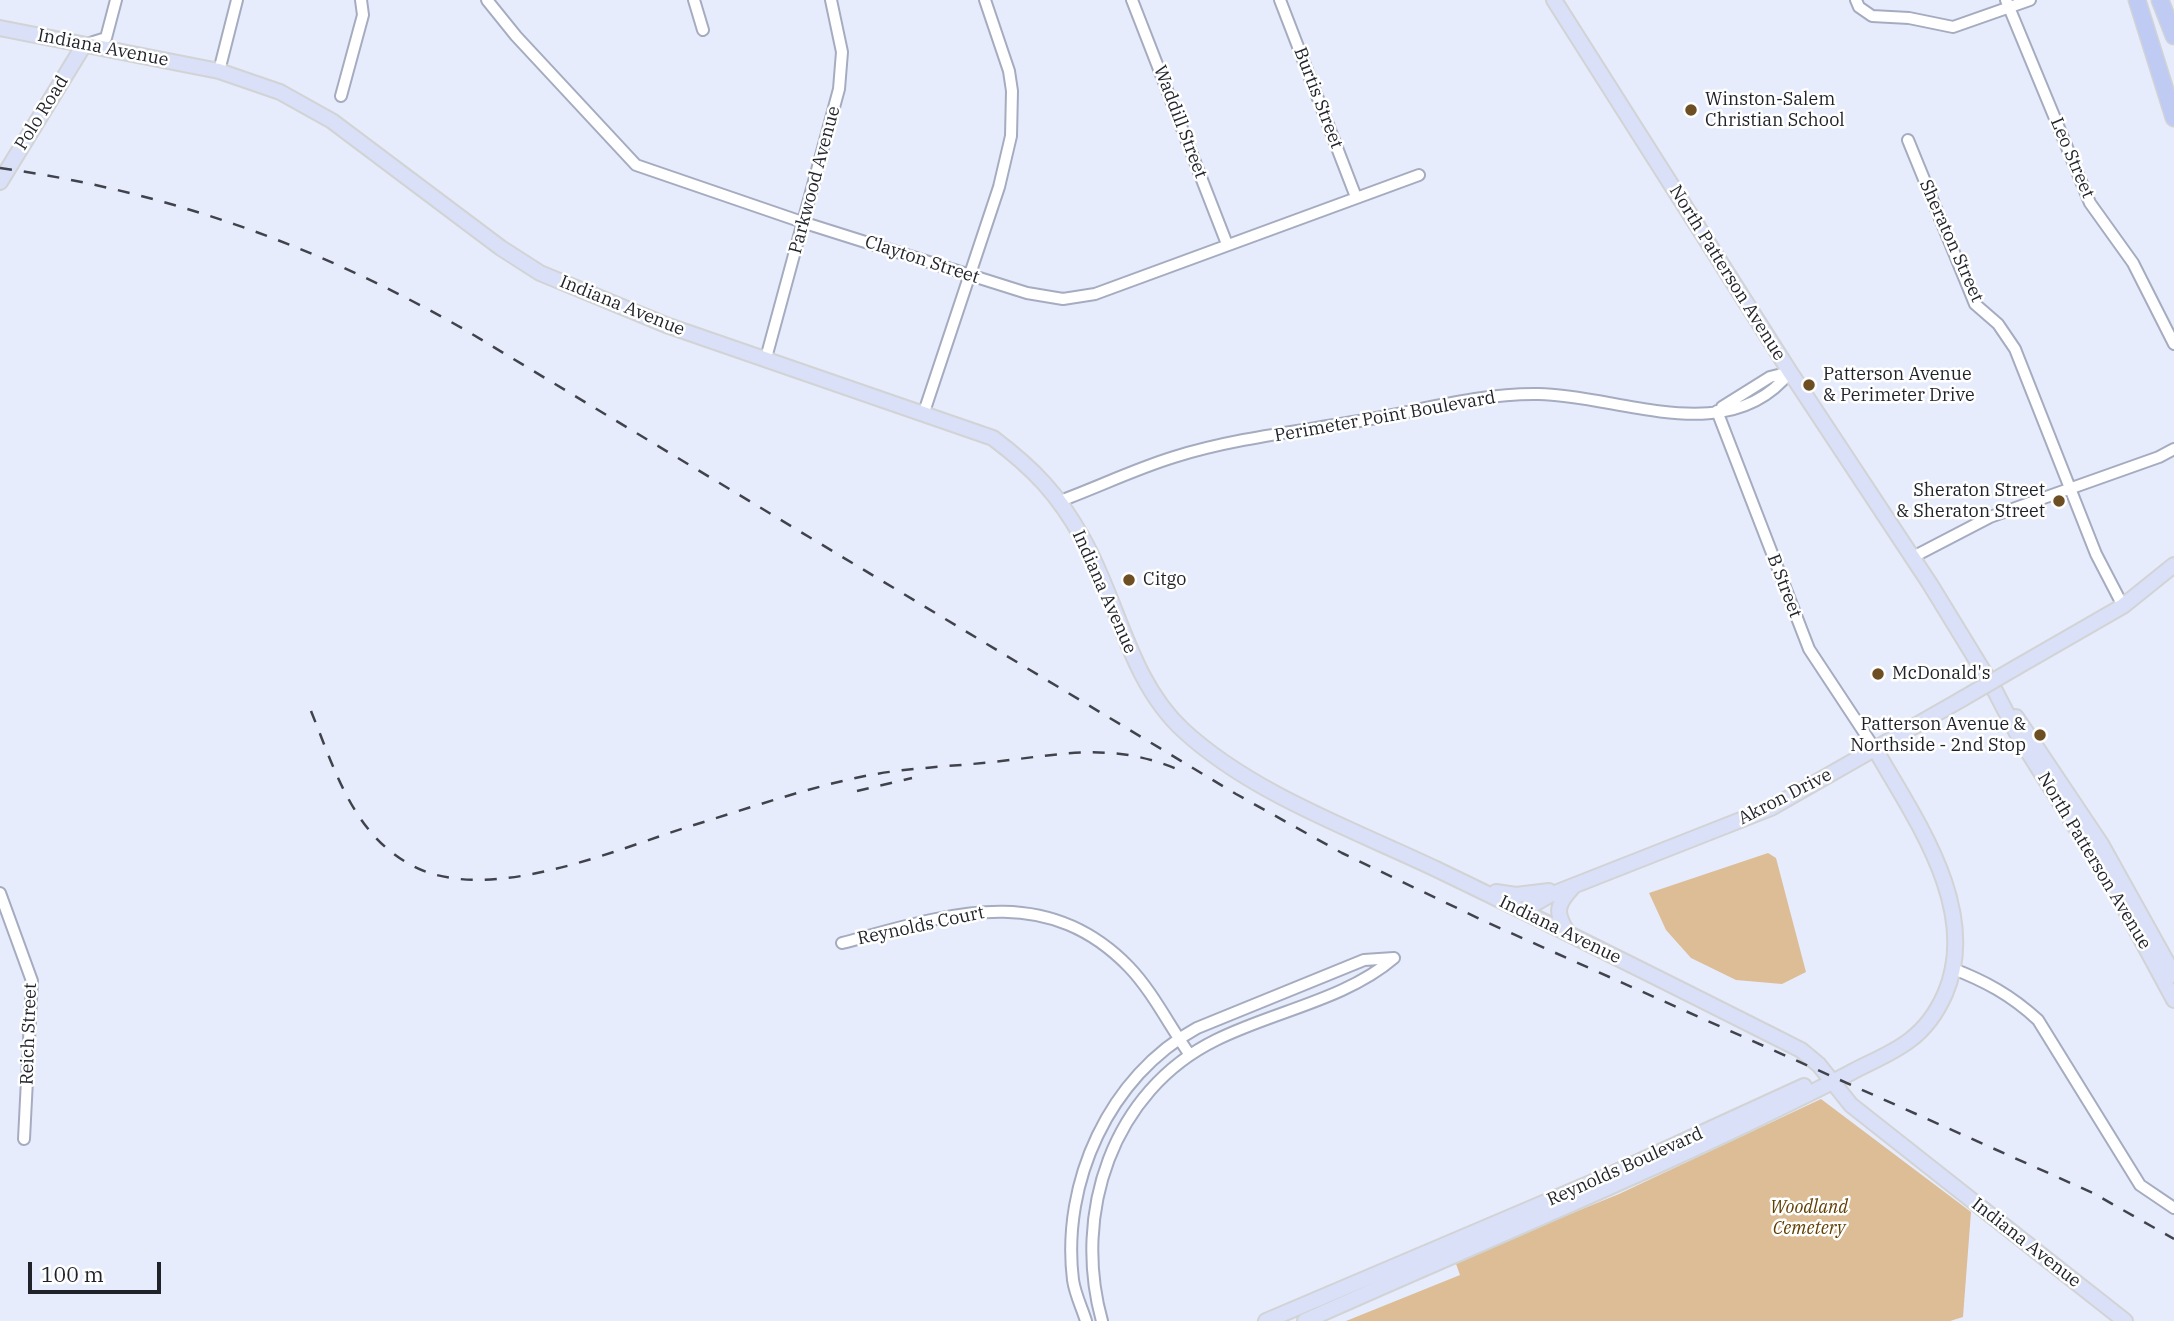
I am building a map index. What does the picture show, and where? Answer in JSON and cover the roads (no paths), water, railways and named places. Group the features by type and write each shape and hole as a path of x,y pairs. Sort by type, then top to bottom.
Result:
{"highway":[{"path":"2139,0 2174,86"},
{"path":"2139,0 2174,118"},
{"path":"2163,0 2174,17"},
{"path":"2163,0 2174,36"}],"main road":[{"name":"North Patterson Avenue","path":"1554,0 1790,372 1913,557 1993,687 2060,780 2174,975"},
{"name":"Indiana Avenue","path":"0,28 219,71 280,92 332,121 501,248 540,273 655,320 993,438 1031,466 1060,501 1084,541 1152,692 1180,728 1218,760 1262,786 1569,934 1801,1050 1851,1105 2125,1321"},
{"name":"Polo Road","path":"0,183 84,45"},
{"name":"Akron Drive","path":"1522,911 1569,887 1771,808 2123,606 2174,565"},
{"name":"North Patterson Avenue","path":"1993,687 2020,739 2112,885 2174,1000"},
{"name":"Reynolds Boulevard","path":"1305,1321 1624,1183 1911,1039 1933,1017 1946,992 1955,923 1945,883 1875,749"},
{"path":"1468,885 1511,895 1569,887"},
{"path":"1569,887 1557,906 1558,918 1569,934"},
{"name":"Reynolds Boulevard","path":"1266,1321 1829,1079"}],"street":[{"path":"84,45 106,38 116,0"},
{"path":"219,71 237,0"},
{"path":"341,96 363,15 361,0"},
{"name":"Clayton Street","path":"488,0 516,36 636,165 805,223 968,275 1051,298 1079,298 1134,281 1227,244 1419,175"},
{"path":"694,0 703,30"},
{"name":"Parkwood Avenue","path":"766,358 831,125 842,68 840,32 831,0"},
{"path":"924,412 1002,177 1013,115 1009,71 985,0"},
{"name":"Waddill Street","path":"1132,0 1227,244"},
{"name":"Burtis Street","path":"1280,0 1356,197"},
{"path":"1857,3 1872,16 1909,18 1953,27 2008,5 2030,0"},
{"name":"Leo Street","path":"2008,5 2090,203 2133,263 2174,345"},
{"name":"Sheraton Street","path":"1908,140 1975,304 1998,324 2015,349 2096,554 2123,606"},
{"name":"Perimeter Point Boulevard","path":"1060,501 1194,452 1518,394 1571,396 1658,413 1717,411 1758,398 1778,387 1790,372"},
{"name":"B Street","path":"1717,411 1809,649 1875,749"},
{"path":"1913,557 1990,517 2174,449"},
{"name":"Reich Street","path":"0,892 32,981 24,1139"},
{"name":"Reynolds Court","path":"842,943 972,911 1017,910 1047,917 1083,930 1131,969 1190,1055"},
{"path":"1086,1321 1073,1283 1072,1214 1091,1149 1110,1113 1130,1084 1178,1038 1364,960 1394,958 1371,978 1253,1023 1190,1055 1167,1073 1135,1110 1116,1140 1103,1172 1091,1235 1094,1289 1102,1321"},
{"path":"1951,968 1992,984 2015,999 2038,1020 2140,1185 2174,1208"}],"railway":[{"path":"0,168 123,191 183,208 241,227 356,273 467,331 1236,794 1342,853 1484,921 2093,1193 2174,1239"},
{"path":"311,711 348,799 375,837 392,853 413,866 444,877 478,880 553,870 792,795 886,772 1090,752 1135,756 1184,772"},
{"path":"857,791 912,778"}],"place":[{"name":"Winston-Salem Christian School","path":"1691,110"},
{"name":"Patterson Avenue & Perimeter Drive","path":"1809,385"},
{"name":"Sheraton Street & Sheraton Street","path":"2059,501"},
{"name":"Citgo","path":"1129,580"},
{"name":"McDonald's","path":"1878,674"},
{"name":"Patterson Avenue & Northside - 2nd Stop","path":"2040,735"}],"park label":[{"name":"Woodland Cemetery","path":"1809,1218"}]}
